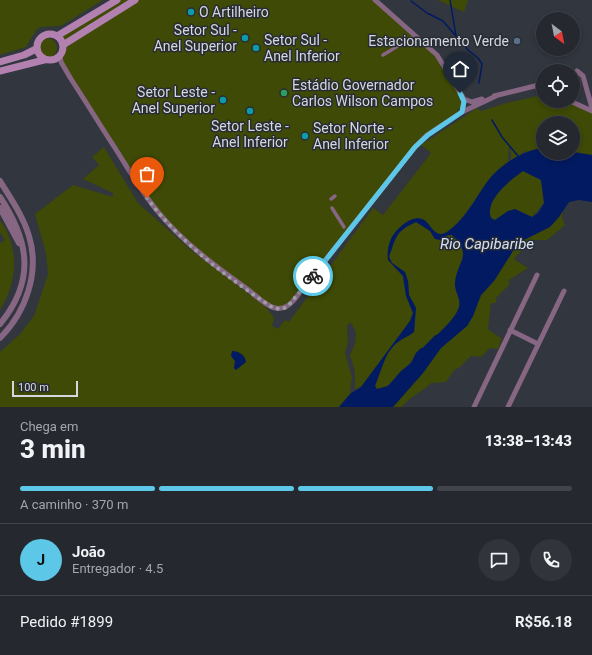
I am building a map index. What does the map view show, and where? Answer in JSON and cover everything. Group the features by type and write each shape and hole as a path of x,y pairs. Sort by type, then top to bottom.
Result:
{"main road":[{"path":"57,36 117,0"},
{"path":"0,71 44,60 59,59 63,45 135,0"},
{"path":"44,60 36,49 38,41 43,36 50,34 57,36 63,45"},
{"path":"0,62 36,49"}],"street":[{"path":"375,0 437,54 464,99 472,102 536,86"},
{"path":"383,56 412,38"},
{"path":"59,59 134,180 173,229 206,259 266,303 278,309 286,308 294,300 415,147 428,135 462,112 496,96"},
{"path":"580,74 583,76 592,109"},
{"path":"462,112 464,99"},
{"path":"580,105 592,109"},
{"path":"0,181 26,226 32,249 33,262 30,287 23,307 16,320 0,338"},
{"path":"331,199 335,196"},
{"path":"0,197 14,218 24,247 24,264 20,286 14,304 0,324"},
{"path":"0,208 17,237 24,264"},
{"path":"332,208 344,227"},
{"path":"474,407 537,275"},
{"path":"508,407 564,291"},
{"path":"510,330 538,344"}],"green space":[{"path":"0,0 103,0 61,26 41,27 37,29 26,47 0,55"},
{"path":"119,0 130,0 62,42 59,36"},
{"path":"135,0 375,0 431,49 455,87 462,105 455,114 432,129 291,304 273,308 207,259 159,213 61,62 64,44"},
{"path":"438,0 468,0 464,12"},
{"path":"47,38 54,41 57,48 54,55 47,58 40,55 37,48 40,41"},
{"path":"536,97 536,108 580,107 592,112 592,155 580,153 580,116 536,116 536,149 524,152 511,160 511,147 509,147 508,162 490,178 460,220 447,232 441,234 435,232 425,221 417,218 397,230 388,260 403,276 406,296 413,313 410,321 361,387 355,389 355,372 350,355 355,344 356,333 352,324 349,323 347,327 348,342 345,353 352,377 350,394 339,407 0,407 0,352 20,334 34,316 48,274 46,254 35,214 73,185 113,197 113,193 83,179 99,165 92,157 104,147 138,203 191,250 266,307 274,318 272,326 278,329 285,320 289,322 373,208 383,215 431,153 421,145 477,108 481,111 506,103"},
{"path":"523,171 541,180 544,203 532,217 508,211 495,220 491,218 491,205 495,198 505,185"},
{"path":"564,207 562,217 565,225 547,240 530,240 514,259 528,268 509,280 509,285 496,298 496,303 491,303 488,329 502,339 498,349 490,348 481,357 471,356 459,368 455,369 446,382 431,383 408,400 402,407 393,407 423,373 441,348 467,326 473,316 481,295 494,281 518,243 559,217"},
{"path":"0,220 11,242 14,253 14,265 10,287 0,310 0,243 5,240 0,232"},
{"path":"416,222 430,231 435,239 452,235 460,244 463,257 455,285 459,306 456,314 435,338 429,348 416,353 414,358 399,376 387,386 377,389 375,386 390,351 398,342 414,332 416,308 409,295 408,281 397,266 392,263 389,257 393,244 400,232"}],"water":[{"name":"Rio Capibaribe","path":"536,149 536,160 580,160 580,153 592,155 592,202 579,200 569,202 550,227 518,243 494,281 481,295 473,316 467,326 441,348 423,373 393,407 339,407 350,394 361,387 410,321 413,313 406,296 403,276 388,260 388,247 393,235 404,224 418,218 425,221 439,234 447,232 459,222 492,176 511,160","holes":["523,171 541,180 544,203 538,213 532,217 515,209 508,211 495,220 491,218 491,205 495,198 505,185","416,222 430,231 435,239 440,240 448,235 452,235 459,242 462,248 463,253 455,283 460,303 458,310 452,319 433,339 429,348 426,350 421,348 416,353 411,363 401,371 388,386 377,389 375,386 390,351 398,342 414,332 416,308 409,295 408,281 405,272 392,263 389,257 397,236 409,225"]},
{"path":"232,351 241,354 246,362 236,370 234,368 235,361 231,356"}],"waterway":[{"path":"450,0 456,36"},
{"path":"411,1 427,13 443,21 469,51 478,58 482,64 479,83"},
{"path":"492,120 502,137 518,156"},
{"name":"Rio Capibaribe","path":"419,357 437,339"}],"way so far":[{"path":"147,198 173,229 206,259 273,308 283,309 288,306 313,276"}],"place":[{"name":"O Artilheiro","path":"191,12"},
{"name":"Setor Sul - Anel Superior","path":"245,38"},
{"name":"Estacionamento Verde","path":"517,41"},
{"name":"Setor Sul - Anel Inferior","path":"256,48"},
{"name":"Estádio Governador Carlos Wilson Campos","path":"284,93"},
{"name":"Setor Leste - Anel Superior","path":"223,100"},
{"name":"Setor Leste - Anel Inferior","path":"250,111"},
{"name":"Setor Norte - Anel Inferior","path":"305,136"}],"route":[{"path":"313,276 351,226 415,147 428,135 462,112 464,99 460,93"}]}
